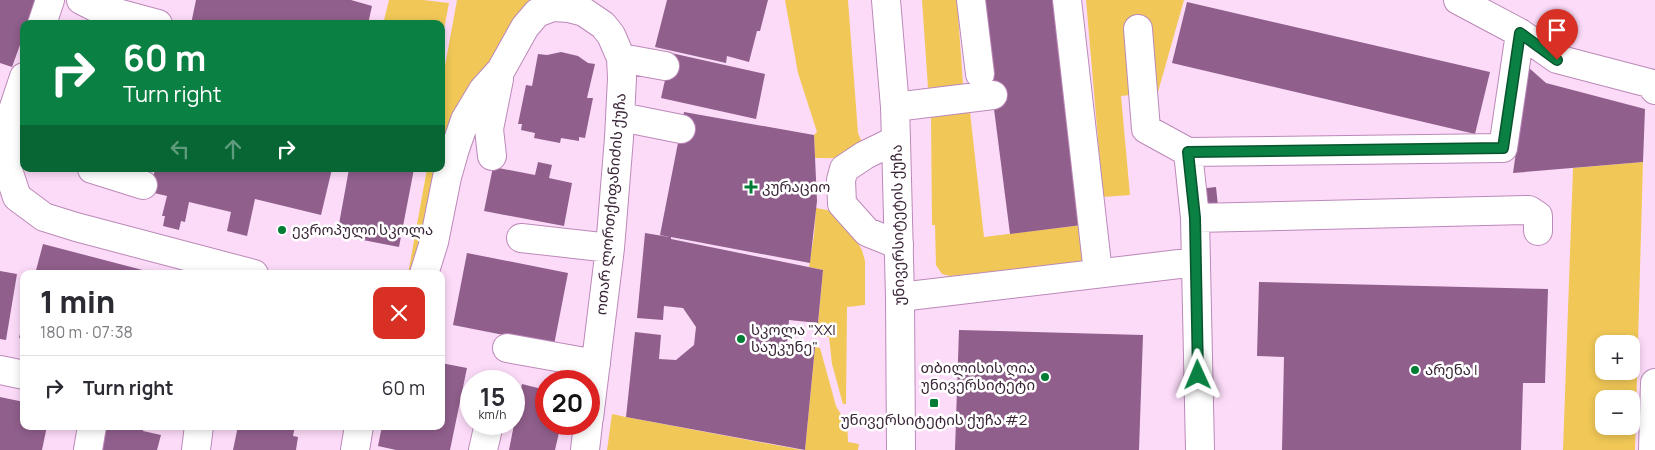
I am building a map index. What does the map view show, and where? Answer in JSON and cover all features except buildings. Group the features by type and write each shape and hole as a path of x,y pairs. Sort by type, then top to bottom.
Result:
{"street":[{"path":"43,20 50,0"},
{"name":"უნივერსიტეტის ქუჩა","path":"886,0 895,107 900,297 901,450"},
{"path":"895,107 986,84 971,0"},
{"path":"1068,0 1098,273"},
{"path":"1458,0 1520,33 1557,60 1649,83 1655,90"},
{"name":"ოთარ ლორთქიფანიძის ქუჩა","path":"425,270 434,242 447,177 463,128 483,90 501,70 525,27 537,13 553,7 569,8 584,12 603,25 611,36 621,58 621,116 610,248 595,370"},
{"path":"89,10 133,14 148,20"},
{"path":"1138,29 1146,129 1188,152 1503,148 1520,33"},
{"path":"621,58 665,66"},
{"path":"492,156 489,129 501,70"},
{"path":"20,89 13,110 7,167 17,197 44,217 225,270"},
{"path":"621,116 681,129"},
{"path":"896,140 844,168 840,193 842,204 867,232 899,246"},
{"path":"1188,152 1195,218 1200,450"},
{"path":"102,172 143,185"},
{"path":"1195,218 1529,210 1538,216 1538,230"},
{"path":"521,238 610,248"},
{"path":"900,297 1196,262"},
{"path":"507,348 596,364"},
{"path":"0,370 20,374"},
{"path":"1653,450 1655,383"},
{"path":"88,450 91,430"},
{"path":"196,450 198,430"},
{"path":"355,450 358,430"},
{"path":"483,450 486,435"},
{"path":"584,450 586,435"}],"shaded area":[{"path":"389,0 423,0 449,3 445,24 445,20 384,20"},
{"path":"457,0 533,0 510,28 459,110 445,158 445,66"},
{"path":"785,0 848,0 858,133 861,140 853,152 848,155 836,158 815,158 814,135 817,132 798,73"},
{"path":"922,0 957,0 963,84 928,88"},
{"path":"1086,0 1184,0 1158,92 1121,96 1130,195 1103,197"},
{"path":"970,112 984,237 1082,225 1085,232 1082,263 950,276 942,274 936,265 935,225 932,225 931,117"},
{"path":"1643,162 1638,335 1595,335 1595,380 1637,380 1637,390 1595,390 1595,435 1635,435 1635,450 1563,450 1573,168"},
{"path":"426,172 441,172 412,270 409,270"},
{"path":"816,208 832,211 844,220 862,250 865,261 865,305 847,307 846,404 843,404 832,364 829,337 817,336 823,270 809,267"},
{"path":"815,347 820,348 836,406 843,418 847,418 848,442 859,444 858,450 805,450"},
{"path":"612,414 626,417 802,450 607,450"}],"place":[{"name":"კურაციო","path":"751,187"},
{"name":"ევროპული სკოლა","path":"282,230"},
{"name":"სკოლა \"XXI საუკუნე\"","path":"741,339"},
{"name":"არენა I","path":"1415,370"},
{"name":"თბილისის ღია უნივერსიტეტი","path":"1045,377"},
{"name":"უნივერსიტეტის ქუჩა #2","path":"934,403"}],"route":[{"path":"1198,375 1195,218 1188,152 1503,148 1520,33 1557,60"}]}
